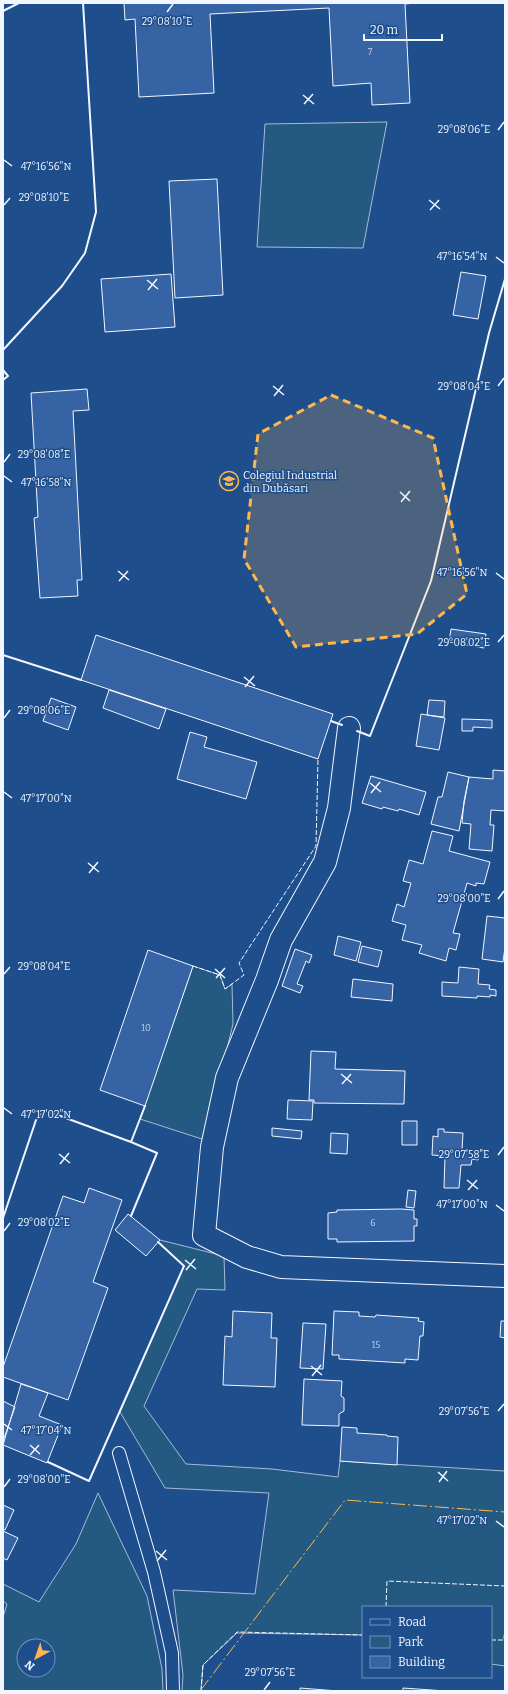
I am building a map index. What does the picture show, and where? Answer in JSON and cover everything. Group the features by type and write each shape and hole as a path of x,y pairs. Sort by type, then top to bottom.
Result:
{"street":[{"path":"349,728 340,808 325,862 281,940 267,980 227,1078 212,1147 204,1235 247,1257 281,1267 505,1276"}],"lane":[{"path":"119,1453 154,1572 172,1653 173,1691"}],"highlighted area":[{"path":"331,395 433,438 467,594 417,634 296,647 244,559 258,434"}],"green space":[{"path":"387,122 363,248 257,247 265,124"},
{"path":"193,966 220,975 225,989 232,984 233,1024 205,1140 140,1119"},
{"path":"160,1240 224,1256 225,1290 197,1289 144,1406 186,1464 272,1469 338,1477 340,1461 505,1471 505,1666 492,1664 492,1606 362,1606 362,1635 237,1633 203,1665 201,1691 182,1691 183,1675 173,1590 255,1594 269,1493 165,1488 120,1412 184,1266 158,1242"},
{"path":"98,1493 147,1596 162,1669 163,1691 3,1691 3,1617 7,1604 3,1601 3,1584 39,1602 76,1544"}],"building":[{"path":"124,3 416,3 405,4 410,103 372,105 371,83 333,86 329,8 210,14 214,93 139,97 135,19 125,20"},
{"path":"217,179 223,295 175,298 169,181"},
{"path":"461,272 486,276 478,319 453,315"},
{"path":"171,274 175,327 105,332 101,279"},
{"path":"87,389 89,410 73,411 82,580 77,580 78,596 40,598 34,518 38,517 31,393"},
{"path":"451,629 486,634 484,648 449,642"},
{"path":"96,635 333,714 318,759 81,680"},
{"path":"109,690 166,709 159,729 103,708"},
{"path":"51,698 76,707 68,730 43,721"},
{"path":"429,700 445,701 444,717 427,715"},
{"path":"421,714 445,718 439,750 416,746"},
{"path":"462,719 492,720 492,728 473,727 473,731 462,731"},
{"path":"190,732 207,737 204,747 257,762 246,799 177,779"},
{"path":"493,770 505,771 505,811 491,810 490,825 494,825 492,851 469,849 471,824 462,823 464,801 469,777 493,779"},
{"path":"448,772 469,777 459,831 431,824 438,797 442,797"},
{"path":"371,776 426,792 419,815 399,809 398,811 383,807 382,809 362,803"},
{"path":"432,831 453,836 449,851 490,862 484,884 476,883 476,886 467,883 453,933 460,934 456,950 449,948 446,961 419,953 422,945 402,940 406,925 392,921 397,904 404,907 411,883 403,881 409,860 423,864"},
{"path":"487,916 505,918 505,947 503,962 482,959"},
{"path":"338,936 361,942 356,961 334,955"},
{"path":"362,946 382,951 378,967 358,962"},
{"path":"295,949 312,955 309,963 306,961 297,984 303,986 300,993 282,986"},
{"path":"148,950 193,966 145,1106 100,1090"},
{"path":"459,967 479,969 478,984 490,985 489,989 496,990 496,996 477,996 477,998 442,996 442,982 458,983"},
{"path":"353,979 393,984 392,1001 351,997"},
{"path":"311,1051 336,1052 335,1069 405,1071 404,1104 314,1103 314,1100 309,1100"},
{"path":"288,1100 313,1101 312,1120 287,1119"},
{"path":"402,1121 417,1121 417,1145 402,1145"},
{"path":"272,1128 302,1131 301,1139 272,1136"},
{"path":"438,1129 444,1129 444,1132 463,1133 462,1150 479,1151 478,1160 472,1159 471,1165 461,1165 459,1188 444,1188 445,1156 432,1155 433,1136 438,1137"},
{"path":"331,1133 348,1134 347,1154 330,1153"},
{"path":"89,1188 122,1200 93,1282 108,1288 68,1400 3,1377 3,1367 63,1196 84,1203"},
{"path":"408,1190 416,1191 414,1208 406,1207"},
{"path":"337,1210 414,1210 414,1219 417,1219 417,1226 414,1226 414,1241 337,1242 337,1239 328,1239 328,1213 337,1212"},
{"path":"128,1214 160,1240 146,1256 115,1230"},
{"path":"233,1311 272,1313 271,1338 277,1338 275,1387 223,1385 225,1336 232,1337"},
{"path":"334,1311 359,1312 359,1316 375,1317 376,1315 419,1318 418,1321 424,1322 423,1336 420,1336 418,1360 405,1359 405,1363 339,1359 339,1355 332,1355"},
{"path":"501,1321 505,1321 505,1338 500,1337"},
{"path":"303,1323 326,1324 323,1369 300,1368"},
{"path":"304,1379 342,1381 341,1396 344,1398 344,1411 339,1414 339,1426 302,1425"},
{"path":"21,1384 48,1393 39,1416 62,1425 47,1463 3,1445"},
{"path":"3,1401 15,1407 3,1441"},
{"path":"342,1427 357,1428 357,1433 398,1437 397,1465 340,1461"},
{"path":"3,1505 14,1510 5,1530 3,1529"},
{"path":"3,1531 18,1538 7,1560 3,1558"},
{"path":"300,1688 338,1691 300,1691"},
{"path":"403,1688 446,1691 403,1691"}],"fence":[{"path":"193,966 220,975 225,989 244,975 239,963 316,846 318,759"},
{"path":"386,1606 387,1581 505,1586"},
{"path":"492,1640 504,1640 505,1622"},
{"path":"201,1691 203,1665 237,1632 362,1635"}],"wall":[{"path":"3,11 19,3"},
{"path":"3,350 62,286 85,253 96,212 83,3"},
{"path":"357,731 370,736 431,581 489,333 505,279"},
{"path":"3,370 8,376 3,380"},
{"path":"3,655 81,680"},
{"path":"331,721 342,725"},
{"path":"3,1218 36,1120 44,1110 131,1142 145,1106"},
{"path":"131,1142 157,1153 131,1216"},
{"path":"48,1462 89,1481 184,1266 158,1242"}],"power":[{"path":"200,1691 345,1500 505,1512"}],"place":[{"name":"Colegiul Industrial din Dubăsari","path":"229,481"}]}
